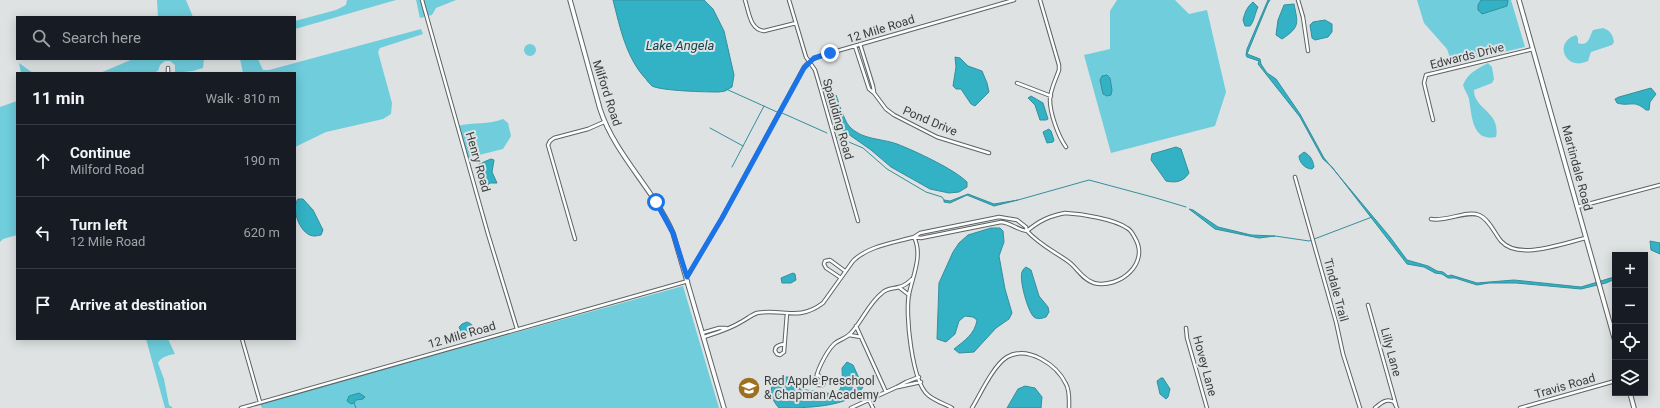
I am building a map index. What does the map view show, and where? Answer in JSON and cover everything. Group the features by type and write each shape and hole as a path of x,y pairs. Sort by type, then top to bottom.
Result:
{"street":[{"name":"Henry Road","path":"422,0 488,234 517,329"},
{"name":"Milford Road","path":"570,0 604,122 618,148 660,208 669,224 676,242 724,408"},
{"path":"745,0 752,23 760,31 796,23"},
{"name":"Spaulding Road","path":"789,0 808,62 814,70 818,80 858,221"},
{"name":"12 Mile Road","path":"808,62 814,58 860,44 1014,0"},
{"path":"1040,0 1059,65 1050,106 1061,139 1066,147"},
{"path":"1298,0 1308,51"},
{"name":"Martindale Road","path":"1519,0 1612,330"},
{"name":"Pond Drive","path":"860,44 874,93"},
{"name":"Pond Drive","path":"855,46 869,89 874,93 881,104 894,115 937,137 989,153"},
{"name":"Edwards Drive","path":"1433,120 1424,83 1426,75 1533,49"},
{"path":"687,279 808,62"},
{"path":"862,67 866,66"},
{"path":"1017,83 1051,96"},
{"path":"575,239 548,145 554,138 588,129 604,122"},
{"name":"Tindale Trail","path":"1295,177 1336,322 1343,354 1360,408"},
{"path":"1577,207 1660,185"},
{"path":"704,337 721,332 726,328 758,313 801,314 817,308 823,303 845,271 858,256 868,250 914,237 920,233 999,217 1016,220 1026,227 1027,231 1036,241 1068,261 1081,276 1096,283 1107,284 1118,281 1129,274 1137,260 1137,241 1127,228 1082,214 1065,212 1052,215 1040,221 1027,231 1021,231 1011,224 1001,222 921,238 914,237"},
{"path":"1431,219 1438,220 1467,215 1479,215 1486,220 1503,243 1513,249 1528,251 1586,238"},
{"path":"914,237 917,243 918,252 917,264 909,295 908,327 919,377 928,395 952,408"},
{"path":"841,278 826,268 824,264 825,262 830,260 845,271"},
{"path":"817,374 824,380 823,385 817,385 815,382 817,374 830,348 836,342 849,335 882,293 890,288 900,287 913,278"},
{"name":"12 Mile Road","path":"241,408 687,279"},
{"path":"900,287 909,295"},
{"name":"Lilly Lane","path":"1368,305 1396,406"},
{"path":"784,344 776,347 775,351 777,354 782,354 784,344 787,313"},
{"path":"856,326 886,392"},
{"path":"702,333 719,328 726,328"},
{"name":"Hovey Lane","path":"1186,328 1187,338 1206,408"},
{"path":"849,335 862,337"},
{"path":"242,340 260,402"},
{"path":"972,408 999,364 1008,357 1021,354 1034,356 1057,370 1066,384 1070,394 1069,408"},
{"path":"850,408 919,377"},
{"path":"897,387 921,382"},
{"name":"Travis Road","path":"1520,408 1612,382"},
{"path":"1631,396 1634,408"},
{"path":"869,400 872,408"},
{"path":"1375,408 1387,401 1392,401 1396,406"}],"shaded area":[{"path":"157,0 186,0 193,16 158,16"},
{"path":"347,0 396,0 296,29 296,21 336,10 346,5"},
{"path":"416,0 456,0 436,8 432,15 420,18"},
{"path":"1117,0 1175,0 1189,14 1207,10 1226,92 1215,126 1111,153 1084,55 1110,49 1110,11"},
{"path":"1417,0 1511,0 1525,47 1452,64 1447,49 1424,23"},
{"path":"1603,28 1608,30 1612,35 1614,42 1612,45 1591,52 1588,61 1573,63 1568,59 1565,55 1564,49 1565,44 1569,39 1576,35 1578,38 1578,43 1584,44 1588,41 1593,30"},
{"path":"421,29 423,34 380,48 378,52 392,103 391,114 383,119 326,132 296,147 296,72 243,72 240,60 258,60 263,70 269,70"},
{"path":"528,44 532,44 536,50 532,56 528,56 524,52 524,48"},
{"path":"131,60 204,60 203,68 193,71 175,72 175,65 170,61 165,61 160,65 158,71 156,72 102,72"},
{"path":"19,63 32,72 21,72"},
{"path":"1488,63 1492,67 1494,79 1492,83 1474,90 1475,97 1478,102 1495,122 1496,137 1488,138 1482,136 1475,126 1468,97 1463,85 1470,74"},
{"path":"16,101 16,235 3,239 0,242 0,107"},
{"path":"503,119 508,123 511,136 503,149 467,158 458,126 492,122"},
{"path":"683,286 719,408 262,408 260,404"},
{"path":"146,340 168,340 175,354 161,359 158,363 164,379 169,405 173,408 165,408"}],"water":[{"name":"Lake Angela","path":"613,0 704,0 713,9 724,31 734,75 732,87 725,91 713,92 674,90 652,86 633,62 621,31"},
{"path":"1268,0 1270,0 1247,54 1260,59 1261,64 1267,73 1276,79 1300,114 1324,158 1330,165 1323,159 1300,117 1258,64 1259,61 1247,57 1246,55 1247,49"},
{"path":"1481,0 1508,0 1507,6 1482,14 1478,10 1478,5"},
{"path":"1253,2 1258,7 1250,26 1245,26 1243,20 1248,8"},
{"path":"1294,4 1297,21 1295,28 1282,39 1276,35 1278,20 1284,5"},
{"path":"1325,20 1332,24 1332,32 1328,37 1315,40 1312,38 1310,25 1313,22"},
{"path":"955,57 960,58 968,66 982,71 987,83 989,92 975,106 971,104 961,89 956,89 953,86 956,67"},
{"path":"1107,75 1110,78 1112,90 1111,95 1107,96 1103,94 1100,80 1102,76"},
{"path":"1651,88 1656,94 1650,102 1649,110 1635,104 1617,103 1615,99 1619,97"},
{"path":"831,94 836,95 845,120 854,131 865,136 897,144 914,151 961,177 967,182 967,187 959,192 949,193 930,189 891,167 871,150 841,129"},
{"path":"1031,96 1043,103 1048,119 1040,120 1035,105 1028,98"},
{"path":"1049,129 1054,140 1053,142 1047,143 1043,132"},
{"path":"1176,147 1181,149 1189,173 1179,181 1166,181 1151,160 1152,154"},
{"path":"1304,152 1310,156 1312,160 1314,167 1312,169 1309,169 1303,165 1300,161 1299,156"},
{"path":"491,159 494,160 492,172 497,183 490,183 484,189 479,164"},
{"path":"1338,175 1390,237 1407,260 1428,266 1437,271 1443,272 1448,276 1451,275 1477,283 1514,280 1581,287 1612,278 1612,280 1581,289 1516,283 1489,283 1477,285 1455,278 1448,278 1424,267 1407,264"},
{"path":"968,194 994,204 1018,200 994,206 967,195 950,203 944,202 944,200 950,201"},
{"path":"298,199 303,199 313,210 323,230 321,235 315,236 305,232 298,222 296,215 296,204"},
{"path":"1189,209 1193,210 1218,227 1251,235 1275,236 1259,238 1215,229"},
{"path":"991,228 1000,228 1003,231 1004,242 999,256 1005,289 1012,313 1009,319 996,328 974,352 959,353 954,349 971,333 977,320 973,317 965,316 959,321 955,334 946,342 937,339 939,283 953,252 959,243 968,235"},
{"path":"1650,241 1660,243 1660,254 1651,250"},
{"path":"1026,267 1031,270 1039,296 1048,307 1049,312 1046,317 1036,318 1029,309 1021,276 1022,271"},
{"path":"793,273 795,274 796,280 791,283 782,283 781,278"},
{"path":"467,322 472,325 475,331 463,336 459,327"},
{"path":"847,362 853,365 863,387 857,394 838,403 813,407 779,408 775,403 771,392 772,387 778,379 783,377 790,377 800,389 833,394 837,392 842,383 842,368"},
{"path":"1163,378 1170,389 1166,399 1160,394 1157,381"},
{"path":"1025,386 1035,388 1042,397 1041,408 1007,408 1018,389"},
{"path":"359,393 365,397 363,399 356,400 351,404 347,401 349,396"}],"waterway":[{"path":"726,89 777,112"},
{"path":"732,167 764,106"},
{"path":"782,113 827,133"},
{"path":"710,128 743,146"},
{"path":"837,137 863,148 887,169 926,192 942,197 944,200"},
{"path":"1018,200 1089,180 1186,207"},
{"path":"1275,236 1309,241 1372,217"},
{"path":"354,403 356,408"}],"place":[{"name":"Red Apple Preschool & Chapman Academy","path":"749,388"}],"route":[{"path":"656,202 673,233 687,277 722,218 804,68 808,62 814,58 830,53"}]}
